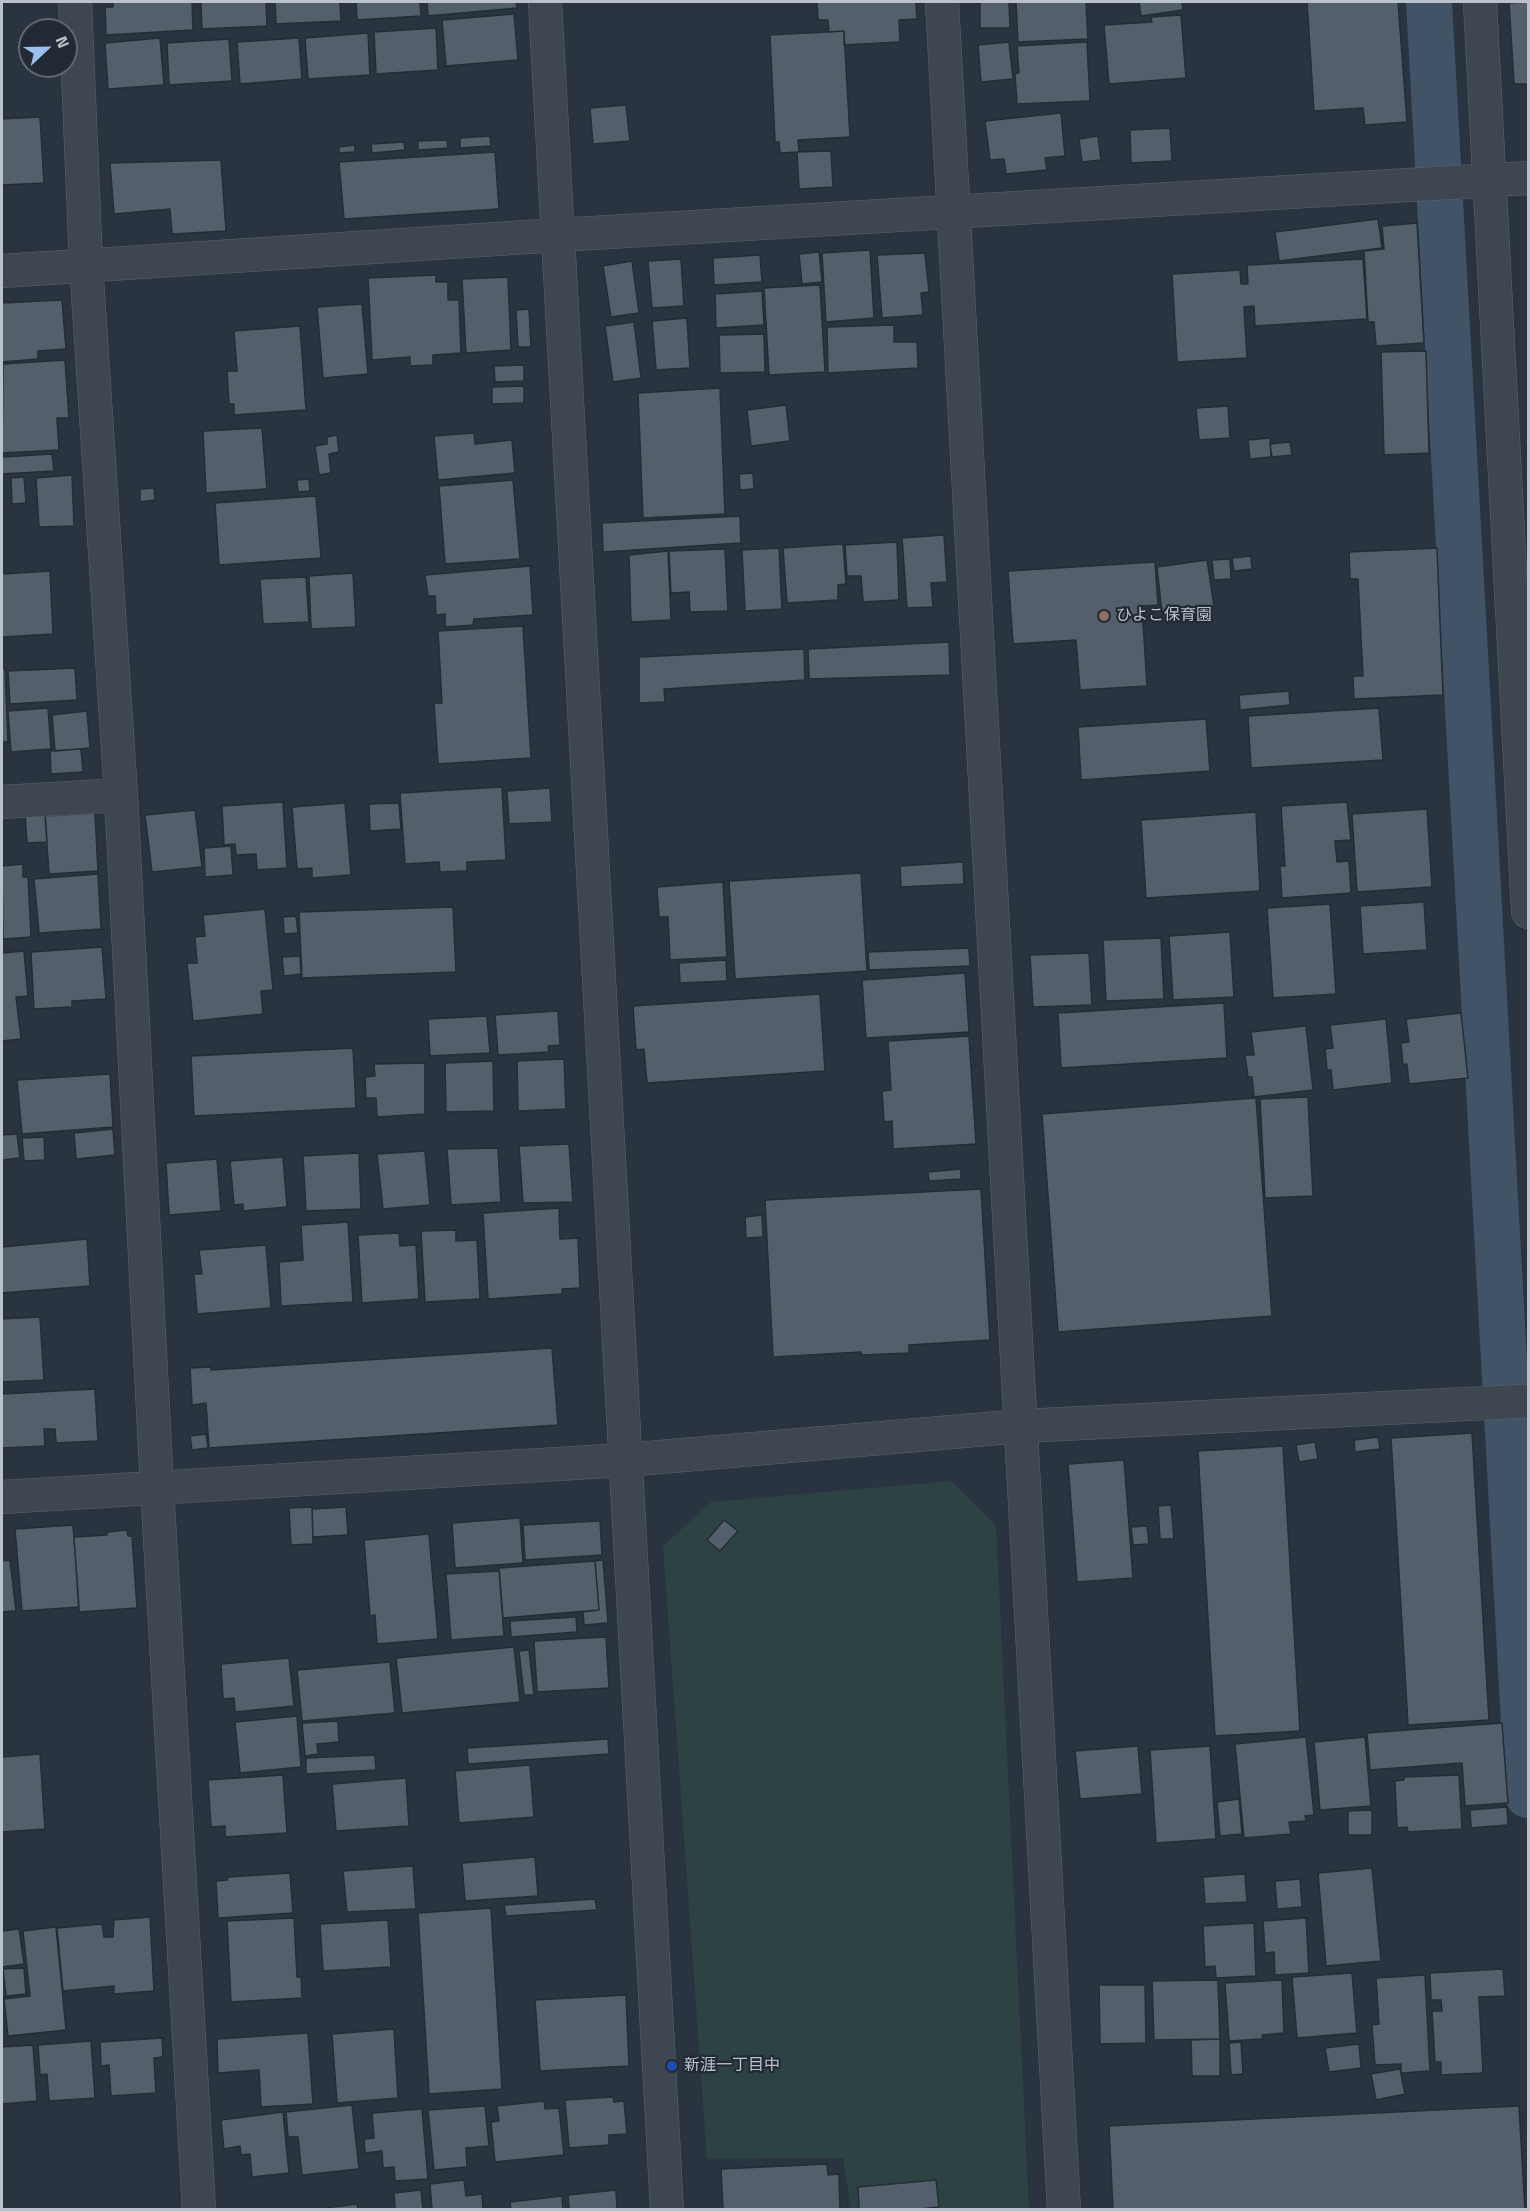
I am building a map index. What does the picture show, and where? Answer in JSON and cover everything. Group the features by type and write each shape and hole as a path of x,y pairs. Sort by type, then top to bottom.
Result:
{"street":[{"path":"75,2 86,264 121,795 157,1487 199,2210"},
{"path":"545,2 667,2210"},
{"path":"942,2 1064,2210"},
{"path":"1480,2 1475,182 1528,912"},
{"path":"2,272 86,264 1528,178"},
{"path":"2,802 121,795"},
{"path":"2,1497 625,1460 1022,1426 1528,1401"}],"green space":[{"path":"951,1481 996,1526 1029,2209 851,2209 843,2158 707,2159 663,1546 711,1502"}],"building":[{"path":"113,2 192,2 193,30 106,35 105,7 113,7"},
{"path":"201,2 266,2 267,26 202,29"},
{"path":"275,2 340,2 341,21 276,24"},
{"path":"356,2 420,2 421,16 357,20"},
{"path":"427,2 516,2 517,8 428,16"},
{"path":"817,2 916,2 917,19 899,20 900,42 844,45 844,31 829,32 828,20 818,20"},
{"path":"980,2 1009,2 1010,28 980,28"},
{"path":"1016,2 1086,2 1088,39 1018,42"},
{"path":"1139,2 1182,2 1183,10 1141,16"},
{"path":"1307,2 1398,2 1407,122 1365,125 1363,108 1314,111"},
{"path":"1528,2 1528,84 1514,84 1509,3"},
{"path":"514,14 518,60 446,66 442,20"},
{"path":"1181,15 1186,78 1109,84 1104,25 1152,22 1151,17"},
{"path":"436,28 438,70 376,74 374,32"},
{"path":"844,31 850,137 798,140 799,152 780,153 779,142 775,142 770,35"},
{"path":"368,33 370,75 308,79 305,38"},
{"path":"160,38 164,85 108,89 105,43"},
{"path":"299,38 302,79 240,84 237,42"},
{"path":"229,39 232,81 169,85 167,43"},
{"path":"1009,42 1013,79 981,82 978,45"},
{"path":"1087,42 1090,101 1017,104 1015,74 1019,73 1017,46"},
{"path":"626,105 630,141 593,144 590,108"},
{"path":"1061,113 1065,156 1045,158 1047,170 1006,174 1004,159 990,160 985,121"},
{"path":"40,117 44,183 2,185 2,119"},
{"path":"1170,128 1172,161 1131,163 1130,130"},
{"path":"490,136 491,146 460,148 460,138"},
{"path":"1098,136 1101,160 1082,162 1079,139"},
{"path":"447,140 448,148 418,150 418,141"},
{"path":"404,142 405,150 372,153 371,144"},
{"path":"355,145 355,152 339,153 339,147"},
{"path":"831,151 833,187 799,189 797,152"},
{"path":"495,152 499,209 344,219 339,162"},
{"path":"221,160 226,231 172,234 170,209 114,214 110,163"},
{"path":"1378,219 1382,248 1279,261 1275,232"},
{"path":"1417,223 1424,343 1376,346 1374,322 1368,322 1364,251 1384,249 1382,226"},
{"path":"870,250 874,318 826,322 822,253"},
{"path":"819,252 822,282 802,284 799,254"},
{"path":"925,253 929,292 921,293 923,315 882,318 877,255"},
{"path":"760,255 762,282 714,285 713,258"},
{"path":"681,259 684,306 652,308 648,261"},
{"path":"1363,259 1367,319 1255,326 1254,306 1244,307 1247,358 1177,362 1172,274 1240,270 1241,284 1248,284 1247,265"},
{"path":"632,261 639,313 611,317 603,266"},
{"path":"436,275 436,282 448,282 448,300 459,300 461,353 433,355 433,365 410,366 410,357 372,360 368,278"},
{"path":"508,277 511,350 466,353 462,279"},
{"path":"820,285 825,372 769,375 764,288"},
{"path":"762,291 764,325 716,328 715,294"},
{"path":"62,300 66,349 38,351 38,359 2,362 2,303"},
{"path":"362,304 368,374 323,378 317,307"},
{"path":"529,309 531,347 518,347 516,310"},
{"path":"687,318 690,368 656,370 652,321"},
{"path":"634,322 641,378 613,382 605,326"},
{"path":"894,325 894,342 917,342 918,368 828,373 827,327"},
{"path":"300,326 306,410 234,415 234,404 229,404 227,371 237,371 234,331"},
{"path":"764,334 765,372 720,373 719,335"},
{"path":"1426,351 1429,453 1384,455 1381,352"},
{"path":"65,360 69,418 57,418 59,450 2,453 3,364"},
{"path":"524,365 524,381 495,382 494,366"},
{"path":"524,386 524,403 492,404 492,387"},
{"path":"720,388 725,514 643,518 638,393"},
{"path":"786,405 790,441 751,446 747,410"},
{"path":"1228,406 1230,438 1199,440 1196,408"},
{"path":"262,428 267,489 206,493 203,431"},
{"path":"474,433 475,444 512,440 515,473 438,480 434,436"},
{"path":"337,435 339,452 329,454 331,473 319,475 315,446 327,444 327,437"},
{"path":"1270,438 1271,457 1250,459 1248,440"},
{"path":"1290,442 1292,455 1272,457 1270,444"},
{"path":"52,454 54,471 2,474 2,457"},
{"path":"753,473 754,489 740,490 739,474"},
{"path":"72,475 74,526 39,527 36,478"},
{"path":"24,477 26,503 12,504 11,478"},
{"path":"309,479 310,491 298,492 297,480"},
{"path":"513,480 520,559 445,564 439,486"},
{"path":"154,488 155,500 140,502 140,489"},
{"path":"316,496 321,558 219,565 215,503"},
{"path":"740,516 741,543 603,552 602,523"},
{"path":"944,535 947,582 931,583 933,607 907,608 902,538"},
{"path":"897,542 899,600 863,602 861,576 847,576 845,545"},
{"path":"843,544 846,584 838,585 838,600 787,603 783,548"},
{"path":"779,548 782,609 745,611 742,550"},
{"path":"1437,548 1443,695 1354,699 1353,676 1363,676 1358,579 1350,579 1349,552"},
{"path":"725,549 728,611 690,612 689,592 671,593 669,551"},
{"path":"668,551 671,620 631,622 629,555"},
{"path":"1251,556 1252,569 1234,571 1232,558"},
{"path":"1230,559 1231,579 1214,580 1212,560"},
{"path":"1207,560 1214,606 1162,613 1157,567"},
{"path":"1155,562 1158,605 1142,606 1147,686 1080,690 1076,640 1013,644 1008,571"},
{"path":"530,566 533,615 474,619 473,625 445,627 445,614 436,615 435,596 428,596 425,575"},
{"path":"50,571 53,634 2,637 2,574"},
{"path":"353,573 356,627 311,629 309,576"},
{"path":"306,577 309,622 263,624 260,579"},
{"path":"523,626 531,758 438,764 434,703 442,703 438,631"},
{"path":"949,642 950,675 809,679 808,649"},
{"path":"804,649 805,680 664,689 665,702 639,703 639,657"},
{"path":"75,668 77,700 10,704 8,671"},
{"path":"2,669 5,669 8,742 2,742"},
{"path":"1289,691 1290,705 1240,710 1239,695"},
{"path":"48,708 51,749 11,752 8,711"},
{"path":"1379,708 1383,760 1251,768 1248,716"},
{"path":"87,711 90,748 55,751 52,715"},
{"path":"1206,719 1210,771 1081,780 1078,727"},
{"path":"81,749 83,772 51,774 50,751"},
{"path":"502,787 506,860 467,862 467,871 440,872 439,862 405,864 400,793"},
{"path":"550,788 552,822 509,824 507,791"},
{"path":"283,802 287,868 257,870 256,854 236,855 235,844 224,845 222,806"},
{"path":"1347,802 1351,840 1335,841 1337,862 1349,861 1351,893 1282,898 1280,866 1285,866 1281,806"},
{"path":"345,803 351,875 312,878 312,868 297,869 292,807"},
{"path":"399,803 401,829 370,831 369,804"},
{"path":"1427,809 1432,887 1357,892 1352,814"},
{"path":"195,810 202,867 152,872 145,815"},
{"path":"45,812 47,842 27,843 25,813"},
{"path":"1256,812 1260,891 1146,898 1141,820"},
{"path":"95,813 98,871 49,874 45,816"},
{"path":"231,846 233,875 205,877 204,848"},
{"path":"963,862 964,884 901,887 900,866"},
{"path":"23,864 23,877 28,877 31,937 3,939 2,866"},
{"path":"861,873 867,971 735,979 729,881"},
{"path":"98,874 101,929 39,933 34,879"},
{"path":"723,882 727,957 670,960 668,917 659,917 657,887"},
{"path":"1424,902 1427,950 1363,954 1360,906"},
{"path":"1330,904 1336,994 1273,998 1267,908"},
{"path":"453,907 456,972 302,978 299,912"},
{"path":"265,909 273,990 261,991 263,1014 193,1021 187,963 197,963 195,937 205,936 203,915"},
{"path":"296,916 298,933 284,934 283,917"},
{"path":"1230,932 1234,997 1173,1000 1169,936"},
{"path":"1161,938 1164,999 1106,1001 1103,940"},
{"path":"102,947 106,999 72,1001 72,1007 34,1009 31,952"},
{"path":"969,948 970,966 869,970 868,952"},
{"path":"24,951 28,996 16,997 21,1039 2,1041 2,953"},
{"path":"1089,953 1092,1005 1033,1007 1030,955"},
{"path":"300,956 301,974 284,976 282,957"},
{"path":"726,960 727,981 680,983 679,963"},
{"path":"965,973 969,1032 866,1038 862,980"},
{"path":"820,994 825,1071 647,1083 644,1049 636,1050 633,1006"},
{"path":"1224,1003 1227,1058 1061,1068 1058,1013"},
{"path":"558,1011 560,1045 548,1046 549,1052 498,1055 495,1015"},
{"path":"1461,1013 1468,1078 1409,1084 1407,1064 1403,1065 1401,1043 1409,1042 1406,1019"},
{"path":"487,1016 490,1053 430,1056 428,1019"},
{"path":"1386,1019 1392,1083 1333,1090 1331,1070 1327,1070 1325,1049 1333,1048 1330,1025"},
{"path":"1306,1026 1313,1090 1254,1097 1252,1077 1248,1077 1245,1055 1254,1055 1251,1032"},
{"path":"969,1036 976,1144 893,1149 892,1121 884,1122 882,1091 891,1090 888,1041"},
{"path":"353,1048 356,1108 194,1116 191,1056"},
{"path":"564,1059 566,1109 518,1111 517,1061"},
{"path":"493,1061 494,1111 446,1112 445,1063"},
{"path":"425,1063 425,1114 377,1117 376,1098 366,1098 365,1077 375,1076 374,1064"},
{"path":"110,1074 113,1127 22,1134 17,1080"},
{"path":"1308,1097 1313,1196 1265,1198 1260,1099"},
{"path":"1256,1098 1272,1316 1058,1332 1042,1114"},
{"path":"113,1129 115,1155 76,1159 74,1133"},
{"path":"17,1134 20,1158 2,1160 2,1135"},
{"path":"44,1137 45,1160 24,1161 22,1138"},
{"path":"569,1144 573,1202 523,1203 519,1146"},
{"path":"498,1148 501,1202 451,1205 447,1149"},
{"path":"425,1151 430,1205 383,1209 377,1154"},
{"path":"359,1153 361,1209 306,1211 303,1156"},
{"path":"283,1157 287,1207 243,1211 243,1204 234,1205 230,1161"},
{"path":"217,1159 221,1211 169,1215 166,1163"},
{"path":"961,1169 961,1179 929,1181 928,1172"},
{"path":"981,1189 990,1340 909,1345 909,1353 862,1355 861,1352 773,1357 765,1200"},
{"path":"559,1208 560,1239 578,1238 580,1288 562,1289 562,1294 488,1299 483,1213"},
{"path":"762,1215 763,1237 746,1238 745,1217"},
{"path":"348,1222 353,1302 281,1306 279,1262 303,1260 301,1225"},
{"path":"456,1230 456,1241 477,1240 480,1299 425,1302 421,1231"},
{"path":"399,1233 400,1246 416,1245 419,1299 362,1303 358,1235"},
{"path":"87,1239 90,1286 2,1293 2,1247"},
{"path":"266,1245 271,1308 197,1314 194,1274 202,1274 199,1250"},
{"path":"40,1317 44,1380 2,1382 2,1319"},
{"path":"552,1348 558,1425 209,1448 206,1403 192,1405 190,1368 211,1367 211,1370"},
{"path":"95,1389 98,1441 56,1443 55,1429 44,1429 45,1446 2,1448 2,1394"},
{"path":"1472,1433 1489,1720 1408,1725 1391,1438"},
{"path":"206,1434 208,1448 192,1450 190,1436"},
{"path":"1378,1437 1380,1449 1355,1452 1354,1440"},
{"path":"1315,1442 1318,1459 1299,1462 1296,1445"},
{"path":"1283,1446 1300,1731 1215,1736 1198,1451"},
{"path":"1124,1460 1133,1578 1077,1582 1068,1464"},
{"path":"1171,1505 1174,1539 1160,1539 1158,1506"},
{"path":"312,1507 313,1544 291,1545 289,1508"},
{"path":"346,1507 348,1535 313,1537 312,1509"},
{"path":"520,1518 523,1563 455,1568 452,1523"},
{"path":"724,1520 738,1531 720,1551 707,1540"},
{"path":"600,1521 602,1555 525,1560 523,1525"},
{"path":"73,1525 79,1607 22,1611 15,1529"},
{"path":"1147,1526 1149,1544 1133,1545 1131,1527"},
{"path":"127,1530 128,1536 132,1536 137,1608 79,1612 74,1537 107,1535 107,1532"},
{"path":"429,1534 438,1639 377,1644 375,1615 370,1616 364,1540"},
{"path":"10,1560 16,1611 2,1612 2,1561"},
{"path":"603,1560 608,1623 584,1625 583,1612 599,1610 595,1561"},
{"path":"595,1561 599,1610 503,1618 499,1568"},
{"path":"499,1571 504,1636 451,1640 446,1574"},
{"path":"576,1617 577,1632 511,1637 510,1621"},
{"path":"606,1637 609,1688 537,1692 534,1641"},
{"path":"514,1647 520,1702 402,1713 396,1658"},
{"path":"529,1650 534,1695 524,1695 519,1651"},
{"path":"289,1658 294,1706 235,1712 234,1698 223,1699 221,1664"},
{"path":"390,1662 395,1713 302,1721 297,1670"},
{"path":"297,1716 301,1767 240,1773 235,1722"},
{"path":"338,1721 339,1742 317,1744 318,1754 305,1756 302,1723"},
{"path":"1502,1723 1508,1803 1465,1806 1462,1763 1370,1770 1367,1733"},
{"path":"1306,1737 1314,1815 1305,1816 1306,1821 1289,1822 1291,1834 1244,1838 1235,1744"},
{"path":"1365,1737 1371,1806 1320,1810 1314,1742"},
{"path":"608,1739 609,1754 468,1764 467,1748"},
{"path":"1138,1746 1142,1794 1080,1799 1075,1751"},
{"path":"1210,1746 1216,1839 1156,1843 1150,1750"},
{"path":"40,1754 45,1829 2,1832 2,1757"},
{"path":"375,1755 376,1770 306,1774 306,1758"},
{"path":"530,1765 534,1817 459,1823 455,1771"},
{"path":"283,1775 287,1833 225,1837 225,1826 211,1827 208,1780"},
{"path":"1459,1775 1462,1829 1408,1832 1407,1827 1397,1828 1395,1781 1404,1780 1404,1777"},
{"path":"406,1778 409,1826 336,1831 332,1784"},
{"path":"1239,1799 1242,1834 1220,1836 1217,1802"},
{"path":"1507,1807 1508,1825 1471,1828 1470,1810"},
{"path":"1372,1810 1372,1835 1348,1835 1348,1811"},
{"path":"535,1857 538,1896 465,1901 462,1863"},
{"path":"413,1866 416,1909 347,1912 343,1871"},
{"path":"1372,1868 1381,1961 1326,1966 1318,1873"},
{"path":"290,1873 293,1913 218,1918 216,1881 227,1880 228,1877"},
{"path":"1245,1874 1247,1902 1205,1904 1203,1877"},
{"path":"1300,1879 1302,1907 1277,1909 1275,1881"},
{"path":"595,1899 597,1910 506,1916 504,1905"},
{"path":"491,1908 502,2089 429,2094 418,1913"},
{"path":"150,1917 154,1991 114,1994 114,1986 63,1991 57,1928 102,1924 104,1937 113,1937 114,1920"},
{"path":"294,1918 297,1977 301,1977 302,1998 231,2002 227,1921"},
{"path":"1306,1918 1309,1973 1275,1975 1274,1952 1265,1953 1263,1921"},
{"path":"388,1920 391,1967 323,1971 320,1924"},
{"path":"1254,1923 1256,1976 1216,1978 1215,1966 1205,1967 1203,1926"},
{"path":"56,1927 66,2030 8,2036 4,1999 30,1996 23,1931"},
{"path":"19,1929 24,1964 2,1967 2,1931"},
{"path":"24,1968 26,1994 6,1996 3,1969"},
{"path":"1503,1969 1505,1996 1479,1997 1483,2073 1441,2075 1441,2062 1435,2062 1432,2011 1442,2011 1441,2000 1431,2000 1430,1973"},
{"path":"1352,1973 1357,2033 1297,2038 1292,1977"},
{"path":"1425,1975 1430,2071 1401,2073 1401,2064 1375,2065 1372,2025 1379,2024 1376,1978"},
{"path":"1218,1980 1220,2039 1154,2040 1152,1981"},
{"path":"1282,1980 1284,2033 1262,2035 1263,2039 1229,2041 1225,1983"},
{"path":"1099,1985 1145,1985 1146,2043 1100,2044"},
{"path":"626,1995 629,2066 540,2071 535,2000"},
{"path":"394,2029 398,2098 337,2103 332,2034"},
{"path":"308,2033 313,2104 261,2107 259,2070 218,2073 217,2039"},
{"path":"162,2038 163,2057 154,2058 156,2093 111,2096 109,2065 101,2066 100,2042"},
{"path":"1220,2039 1220,2076 1192,2076 1191,2040"},
{"path":"91,2041 95,2098 49,2101 47,2074 40,2075 38,2045"},
{"path":"1241,2042 1243,2074 1231,2075 1229,2043"},
{"path":"1359,2044 1361,2068 1329,2072 1325,2048"},
{"path":"33,2045 37,2101 2,2104 2,2047"},
{"path":"1400,2069 1405,2094 1376,2100 1371,2074"},
{"path":"613,2097 614,2102 624,2101 627,2134 609,2135 609,2145 569,2148 565,2100"},
{"path":"544,2101 545,2109 559,2108 564,2155 495,2162 491,2122 499,2121 497,2106"},
{"path":"352,2105 359,2169 302,2175 298,2137 288,2137 286,2112"},
{"path":"485,2106 489,2146 466,2148 467,2167 434,2170 428,2110"},
{"path":"1519,2106 1525,2210 1113,2210 1109,2126"},
{"path":"422,2109 428,2179 395,2181 394,2167 383,2168 382,2151 365,2153 364,2139 374,2138 372,2113"},
{"path":"283,2112 289,2173 252,2177 250,2154 241,2155 240,2146 224,2149 221,2120"},
{"path":"827,2164 828,2175 839,2174 840,2210 723,2210 721,2169"},
{"path":"464,2180 466,2196 482,2194 483,2210 432,2210 430,2184"},
{"path":"936,2180 939,2207 909,2210 859,2210 858,2187"},
{"path":"421,2190 423,2210 393,2210 395,2209 394,2193"},
{"path":"616,2190 617,2210 569,2210 568,2195"},
{"path":"562,2196 563,2210 511,2210 510,2202"},
{"path":"357,2204 358,2210 310,2210"}],"waterway":[{"path":"1429,2 1528,1795"}],"place":[{"name":"ひよこ保育園","path":"1104,616"},
{"name":"新涯一丁目中","path":"672,2066"}]}
